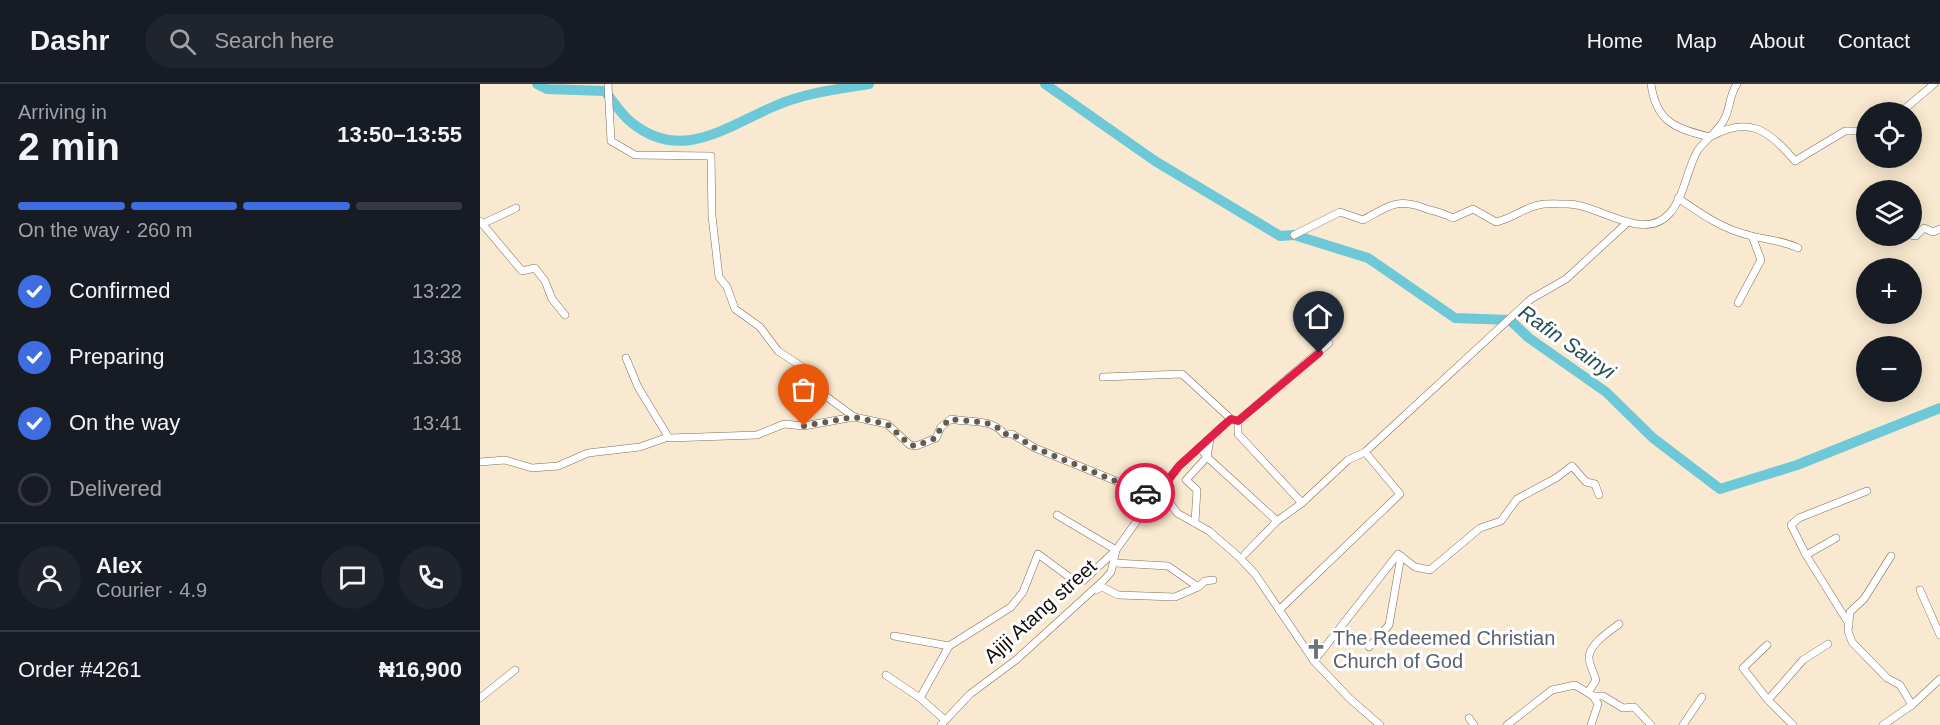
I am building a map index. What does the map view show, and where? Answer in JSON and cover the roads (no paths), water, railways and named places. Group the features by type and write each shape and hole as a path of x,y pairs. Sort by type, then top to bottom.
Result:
{"street":[{"path":"608,84 611,141 635,155 711,156 712,216 719,277 727,287 735,309 760,327 778,351 804,368 815,388 854,417"},
{"path":"1651,84 1656,108 1672,124 1710,137 1725,129 1749,126 1765,130 1795,161 1845,131 1856,131"},
{"path":"1294,235 1340,212 1363,220 1397,202 1405,201 1422,208 1433,208 1453,218 1473,209 1496,222 1512,219 1539,205 1568,203 1590,207 1628,222 1653,224 1669,214 1689,180 1698,151 1723,123 1737,84"},
{"path":"1913,102 1934,84"},
{"path":"1678,198 1709,219 1752,236 1782,240 1798,249"},
{"path":"516,208 481,222 510,254 517,268 522,271 536,268 545,281 552,299 565,315"},
{"path":"1245,554 1277,520 1302,503 1348,460 1365,452 1531,299 1566,279 1628,222"},
{"path":"1922,230 1924,228 1933,232 1940,229"},
{"path":"1738,303 1761,260 1752,236"},
{"name":"Ajiji Atang street","path":"943,723 970,694 1016,660 1104,580 1114,562 1116,550 1179,466 1210,438 1309,363 1329,343"},
{"path":"626,358 638,387 668,437"},
{"path":"1103,377 1182,374 1234,420 1238,434 1302,503"},
{"path":"480,462 505,460 532,468 558,466 588,453 640,447 668,437 707,438 757,435 784,424 804,426 854,417 887,424 910,445 916,446 936,438 941,427 951,419 963,422 976,420 1000,428 1004,434 1012,434 1043,451 1157,495 1165,495 1177,513 1195,522 1225,543 1255,574 1314,662 1349,698 1380,725"},
{"path":"1195,522 1197,490 1186,480 1207,457 1210,438"},
{"path":"1200,447 1207,457 1277,520"},
{"path":"1279,610 1400,494 1365,452"},
{"path":"1314,662 1388,563 1398,554 1415,567 1430,570 1480,528 1501,521 1516,499 1556,478 1572,466 1586,482 1595,484 1599,495"},
{"path":"1849,624 1806,555 1791,525 1799,518 1867,490"},
{"path":"920,698 949,646 1011,607 1023,592 1038,554 1076,582 1083,581 1116,550 1057,515"},
{"path":"1806,555 1836,538"},
{"path":"1369,647 1389,625 1401,556"},
{"path":"1891,556 1864,598 1850,612 1851,642 1887,678 1900,685 1912,705"},
{"path":"1114,562 1168,566 1198,587"},
{"path":"1088,594 1102,587 1118,595 1174,597 1198,587 1205,580 1213,580"},
{"path":"1920,590 1940,636"},
{"path":"1591,694 1596,680 1588,658 1600,639 1619,624"},
{"path":"894,636 949,646"},
{"path":"1768,700 1803,660 1828,644"},
{"path":"1767,645 1743,668 1768,700 1793,725"},
{"path":"480,698 515,670"},
{"path":"886,675 920,698 943,723"},
{"path":"1883,725 1912,705 1940,679"},
{"path":"1507,725 1552,690 1575,685 1591,694 1603,696 1623,708 1634,707 1651,725"},
{"path":"1591,694 1598,704 1591,725"},
{"path":"1683,725 1702,697"}],"waterway":[{"name":"Rafin Sainyi","path":"537,84 547,89 605,91 628,120 651,135 669,140 704,137 798,98 869,84"},
{"name":"Rafin Sainyi","path":"1045,84 1155,161 1280,236 1294,235 1368,258 1455,318 1510,320 1529,338 1606,392 1653,438 1720,489 1797,465 1940,408"}],"place":[{"name":"The Redeemed Christian Church of God","path":"1316,649"}]}
